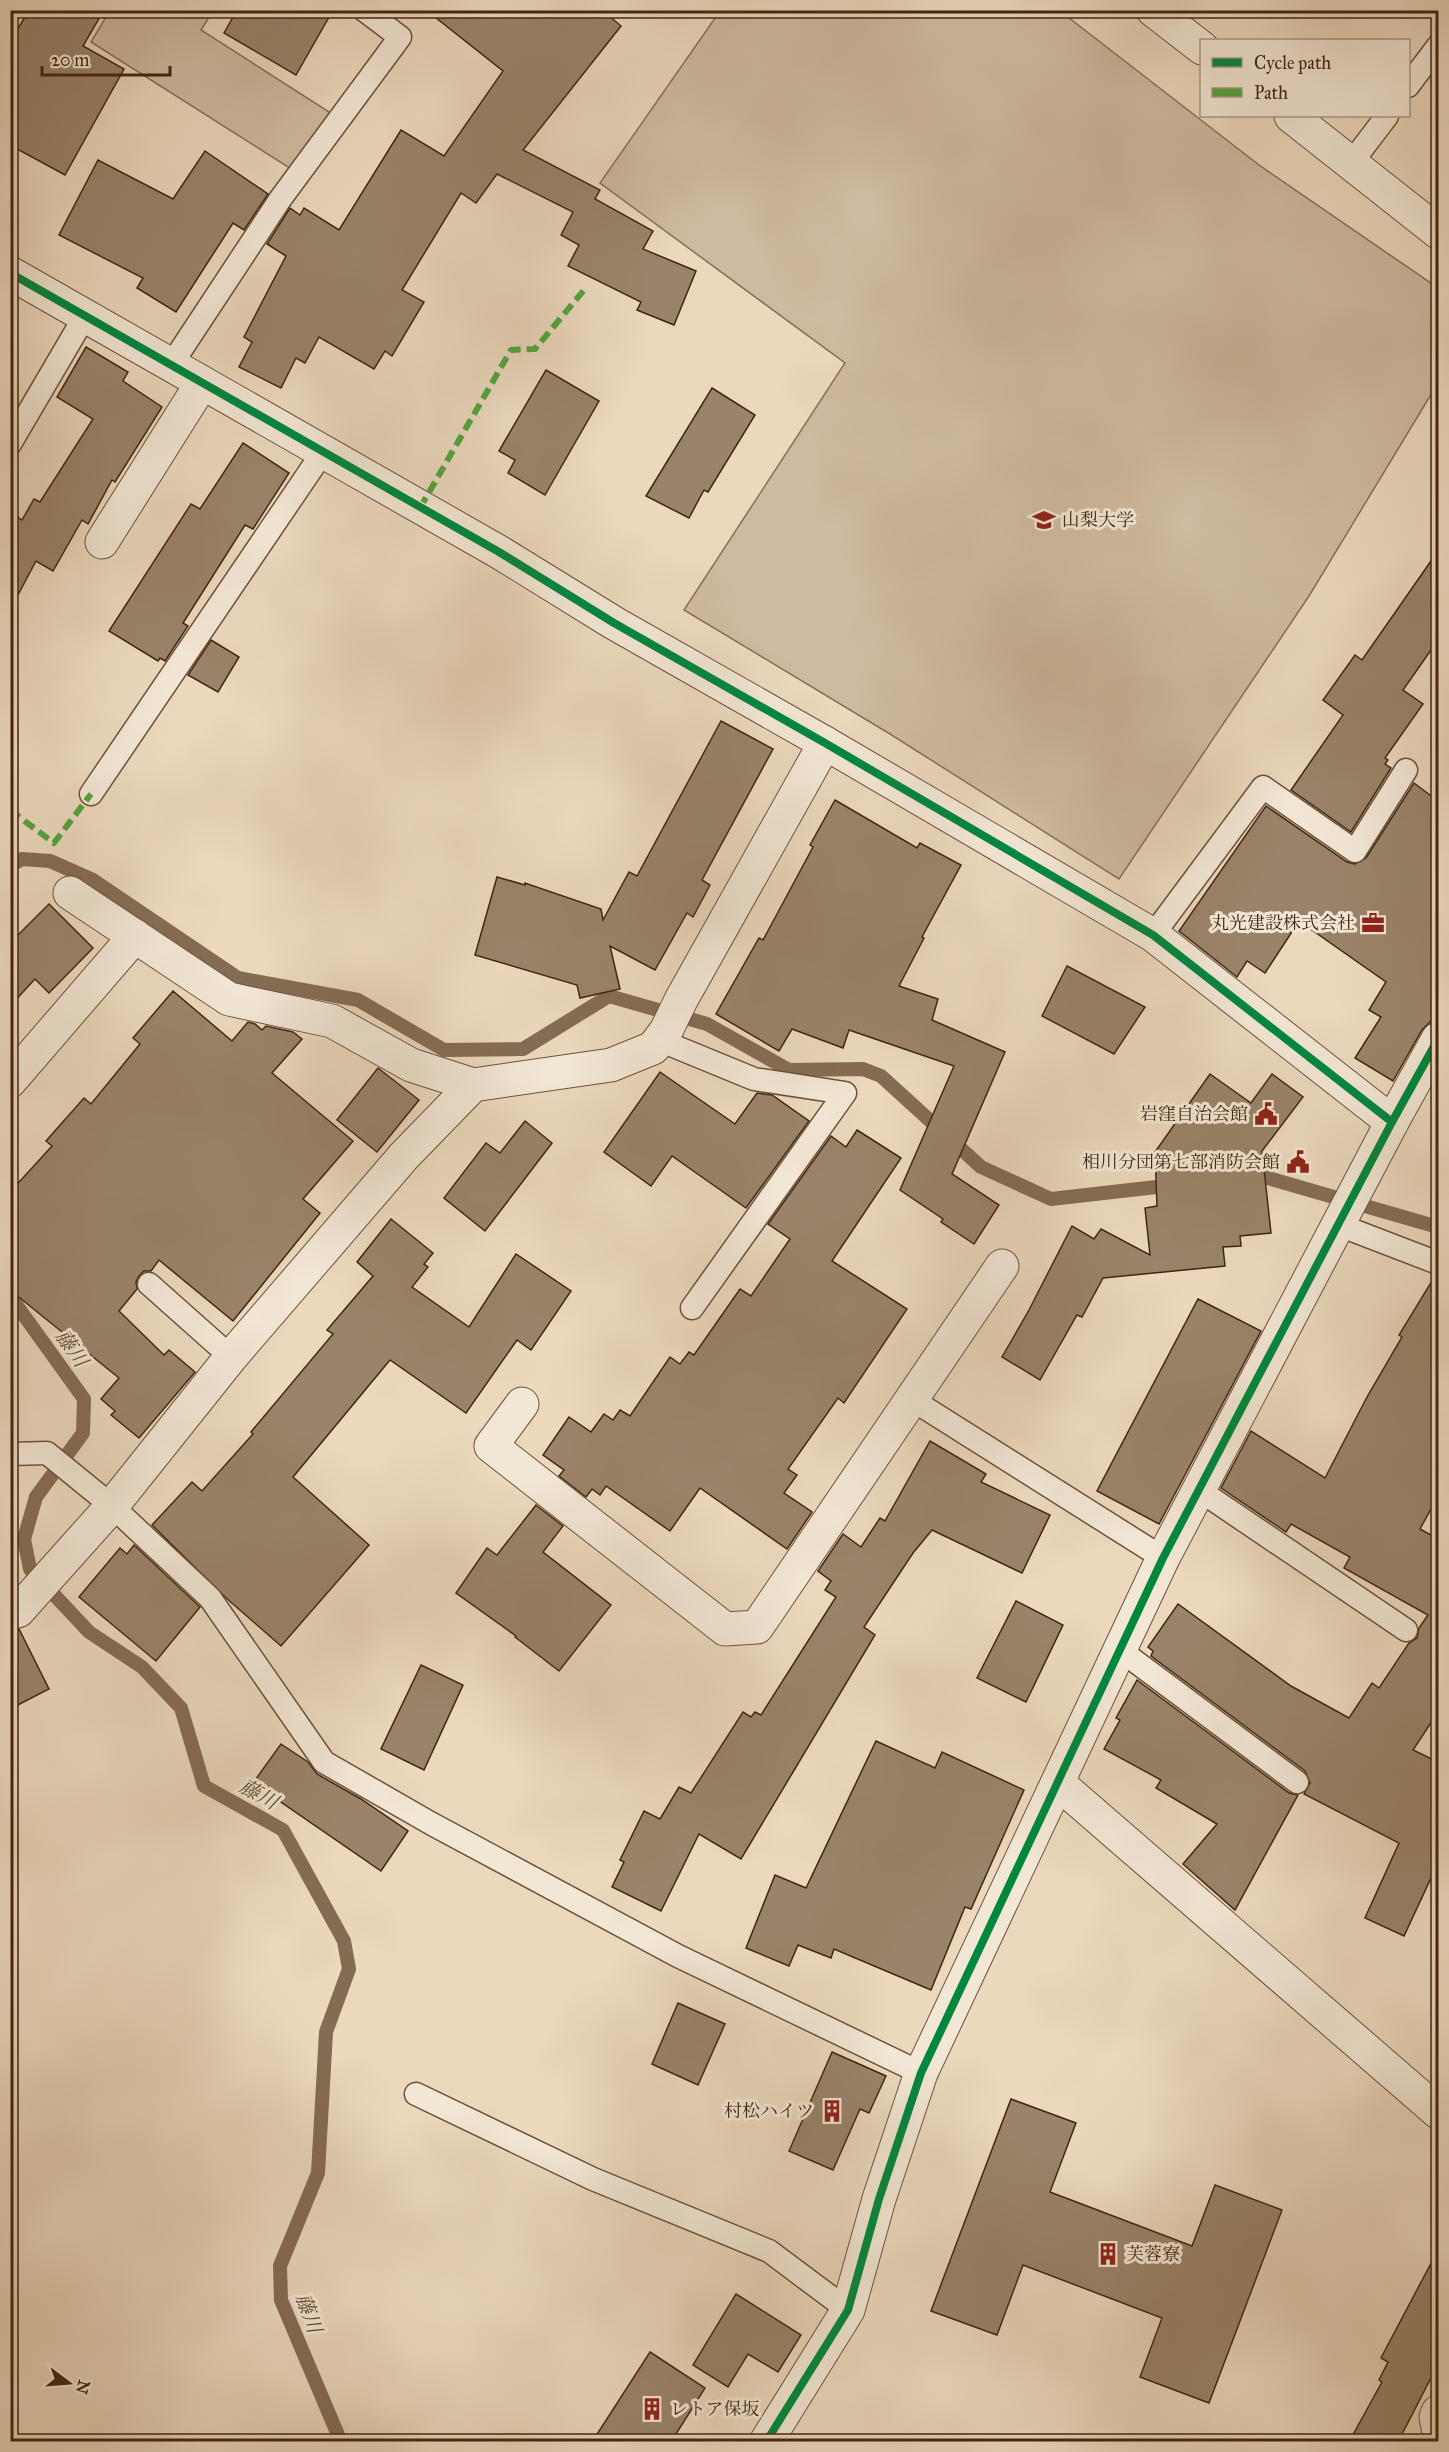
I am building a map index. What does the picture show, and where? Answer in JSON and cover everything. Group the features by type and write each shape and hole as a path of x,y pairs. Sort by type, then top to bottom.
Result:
{"street":[{"path":"1153,10 1200,46"},
{"path":"1292,117 1438,232"},
{"path":"10,273 499,552 614,623 825,743 1153,935 1392,1122"},
{"path":"102,542 202,382"},
{"path":"70,893 229,999 332,1021 411,1065 473,1085 611,1065 654,1048 663,1036 825,743"},
{"path":"10,1081 135,936"},
{"path":"766,2442 848,2310 879,2199 921,2073 1163,1558 1392,1122 1435,1054"},
{"path":"23,1605 112,1506 231,1357 404,1156 473,1085"},
{"path":"522,1404 491,1446 725,1629 757,1627 1002,1266"},
{"path":"1058,1783 1438,2112"},
{"path":"1438,2412 1436,2417 1438,2428"}],"lane":[{"path":"171,365 281,198 400,37 364,10"},
{"path":"1410,83 1438,46"},
{"path":"1352,162 1386,117"},
{"path":"10,444 85,316"},
{"path":"91,794 323,452"},
{"path":"1153,935 1263,787 1355,851 1406,770"},
{"path":"663,1036 754,1079 845,1093 692,1308"},
{"path":"1346,1209 1438,1263"},
{"path":"149,1284 231,1357"},
{"path":"911,1399 1163,1558"},
{"path":"10,1454 48,1453 53,1456 112,1506 210,1598 324,1762 432,1824 678,1956 921,2073"},
{"path":"1199,1490 1406,1630"},
{"path":"1120,1650 1297,1782"},
{"path":"416,2094 593,2180 769,2251 848,2310"}],"shaded area":[{"path":"95,11 213,11 201,30 340,119 299,174 91,42 106,17"},
{"name":"山梨大学","path":"720,11 1060,11 1259,165 1438,288 1438,383 1309,596 1119,879 890,734 684,610 845,363 600,183"}],"building":[{"path":"29,10 104,10 83,46 124,69 65,175 10,145 10,42"},
{"path":"237,10 333,10 296,75 224,33"},
{"path":"426,10 602,10 621,26 523,150 600,190 595,199 653,231 643,249 696,271 674,325 637,310 641,302 568,266 579,245 561,235 573,212 497,174 476,203 461,193 402,290 424,302 392,356 385,351 374,369 319,337 305,363 296,358 281,388 239,367 252,342 244,337 286,256 267,244 290,208 300,215 304,208 339,230 401,130 444,156 503,71"},
{"path":"205,151 268,194 244,230 233,223 176,312 137,288 143,278 59,235 98,160 173,199"},
{"path":"86,347 128,372 123,381 162,407 115,482 112,480 88,524 82,520 53,571 36,561 10,610 10,512 22,520 34,499 40,502 93,419 57,397"},
{"path":"546,370 599,401 545,495 508,473 515,460 499,451"},
{"path":"712,388 755,415 708,492 704,490 689,518 646,496"},
{"path":"243,443 289,473 253,529 245,525 183,623 188,626 165,661 160,658 158,661 109,631 191,504 200,509"},
{"path":"1438,551 1438,640 1403,690 1423,704 1385,758 1388,760 1385,764 1391,768 1351,832 1291,790 1343,715 1323,700 1355,655 1362,660"},
{"path":"211,640 239,657 218,692 188,675"},
{"path":"721,721 773,749 702,880 710,885 693,917 687,913 655,970 610,946 620,989 580,998 577,985 475,955 497,877 525,885 525,883 601,909 603,920 629,872 637,876"},
{"path":"1414,783 1438,801 1438,1009 1422,1030 1393,1081 1355,1058 1381,1017 1369,1010 1386,982 1299,921 1265,973 1247,961 1237,977 1179,931 1266,806 1347,862 1355,864 1366,858"},
{"path":"835,800 917,848 920,843 961,865 922,937 924,938 899,986 938,999 932,1020 1005,1052 952,1174 999,1205 974,1244 941,1222 943,1219 900,1190 954,1066 849,1030 843,1048 792,1029 779,1051 716,1014 759,938 763,940 813,847 810,845"},
{"path":"49,904 93,948 49,993 35,979 10,1006 10,943"},
{"path":"1067,966 1145,1007 1114,1054 1042,1016"},
{"path":"173,991 232,1041 248,1022 262,1030 266,1026 293,1032 302,1039 272,1073 353,1141 303,1199 320,1213 233,1321 159,1260 151,1271 144,1271 139,1276 136,1282 137,1289 119,1311 164,1355 169,1350 195,1372 139,1438 111,1415 115,1411 101,1399 119,1378 10,1290 10,1192 52,1146 46,1141 84,1098 91,1104 140,1044 133,1038"},
{"path":"378,1068 419,1100 377,1152 337,1120"},
{"path":"660,1072 735,1124 757,1093 772,1095 809,1121 746,1208 672,1156 651,1186 604,1152"},
{"path":"1210,1074 1251,1103 1272,1074 1303,1097 1262,1151 1271,1233 1240,1236 1241,1246 1223,1247 1225,1266 1103,1278 1082,1317 1077,1315 1040,1380 1002,1357 1072,1226 1094,1239 1101,1229 1150,1255 1145,1208 1157,1206 1155,1152"},
{"path":"525,1121 552,1143 485,1231 444,1198 486,1143 500,1153"},
{"path":"857,1130 901,1158 832,1261 907,1309 844,1403 838,1398 788,1469 797,1475 784,1493 812,1512 787,1549 700,1488 670,1531 606,1486 600,1495 592,1489 586,1497 559,1476 564,1470 543,1455 569,1417 591,1432 604,1414 613,1420 620,1410 630,1416 670,1357 680,1364 689,1352 694,1355 740,1289 751,1296 790,1239 768,1224 831,1136 846,1147"},
{"path":"391,1219 433,1253 424,1264 428,1267 412,1287 469,1327 516,1254 571,1291 531,1350 517,1340 466,1413 390,1360 293,1477 369,1545 281,1646 225,1597 152,1525 192,1482 202,1491 253,1434 251,1432 333,1334 327,1330 373,1276 357,1262"},
{"path":"1435,1276 1438,1276 1438,1496 1420,1529 1438,1539 1438,1712 1413,1750 1438,1762 1438,1863 1404,1936 1365,1918 1399,1843 1304,1794 1310,1783 1305,1771 1151,1656 1153,1651 1148,1647 1178,1604 1291,1686 1349,1718 1372,1683 1379,1688 1409,1643 1417,1638 1419,1628 1428,1615 1344,1568 1350,1557 1291,1524 1286,1532 1221,1488 1251,1431 1325,1478 1367,1397 1402,1337 1399,1335"},
{"path":"1198,1299 1261,1331 1159,1524 1097,1491"},
{"path":"930,1441 986,1474 981,1482 1050,1515 1022,1573 932,1530 913,1553 864,1627 875,1635 741,1859 699,1834 661,1911 612,1887 624,1862 620,1860 644,1811 660,1819 679,1787 691,1793 743,1712 751,1717 755,1712 761,1715 836,1597 825,1590 831,1581 818,1571 843,1534 861,1547 880,1518 885,1521"},
{"path":"536,1505 563,1526 543,1552 611,1605 559,1671 516,1636 456,1593 487,1548 497,1555"},
{"path":"134,1545 200,1607 156,1661 79,1597 120,1548 127,1554"},
{"path":"1016,1601 1063,1625 1026,1702 977,1678"},
{"path":"10,1628 19,1629 49,1689 10,1709"},
{"path":"421,1665 463,1685 424,1770 381,1749"},
{"path":"1137,1680 1289,1793 1298,1795 1235,1910 1183,1864 1217,1824 1156,1788 1161,1780 1104,1749 1120,1720 1116,1718"},
{"path":"876,1741 935,1768 942,1752 1024,1790 971,1909 965,1907 931,1990 834,1949 831,1958 798,1945 789,1966 746,1948 775,1875 806,1888"},
{"path":"281,1744 308,1762 317,1774 361,1799 408,1831 381,1871 253,1783"},
{"path":"678,2003 725,2024 698,2085 652,2064"},
{"name":"村松ハイツ","path":"832,2052 886,2076 869,2113 860,2109 833,2170 789,2151"},
{"name":"芙蓉寮","path":"1011,2099 1076,2123 1050,2192 1192,2246 1215,2185 1282,2210 1209,2403 1140,2377 1162,2318 1023,2265 997,2335 931,2311"},
{"path":"1438,2250 1438,2364 1398,2442 1349,2442 1382,2382 1379,2380 1388,2362 1381,2358"},
{"path":"736,2294 801,2335 778,2372 748,2354 728,2387 693,2365"},
{"name":"レトア保坂","path":"650,2352 705,2388 671,2442 592,2442"}],"waterway":[{"path":"10,866 22,859 50,861 93,880 238,978 358,1000 444,1050 523,1049 609,996 707,1024 789,1070 863,1069 881,1076 981,1167 1051,1199 1174,1185"},
{"path":"1247,1177 1261,1176 1438,1227"},
{"name":"藤川","path":"10,1296 84,1399 83,1433 36,1497 24,1539 30,1569 89,1632 142,1667 181,1708 204,1786 283,1830 344,1941 349,1969 326,2032 318,2173 280,2266 281,2300 341,2442"}],"marked path":[{"path":"420,508 511,350 535,349 584,290"},
{"path":"10,810 54,843 91,794"}],"cycle path":[{"path":"10,273 499,552 614,623 825,743 1153,935 1392,1122"},
{"path":"766,2442 848,2310 879,2199 921,2073 1163,1558 1438,1039"}],"place":[{"name":"山梨大学","path":"1044,520"},
{"name":"丸光建設株式会社","path":"1373,923"},
{"name":"岩窪自治会館","path":"1266,1114"},
{"name":"相川分団第七部消防会館","path":"1298,1162"},
{"name":"村松ハイツ","path":"832,2111"},
{"name":"芙蓉寮","path":"1108,2254"},
{"name":"レトア保坂","path":"652,2409"}]}
